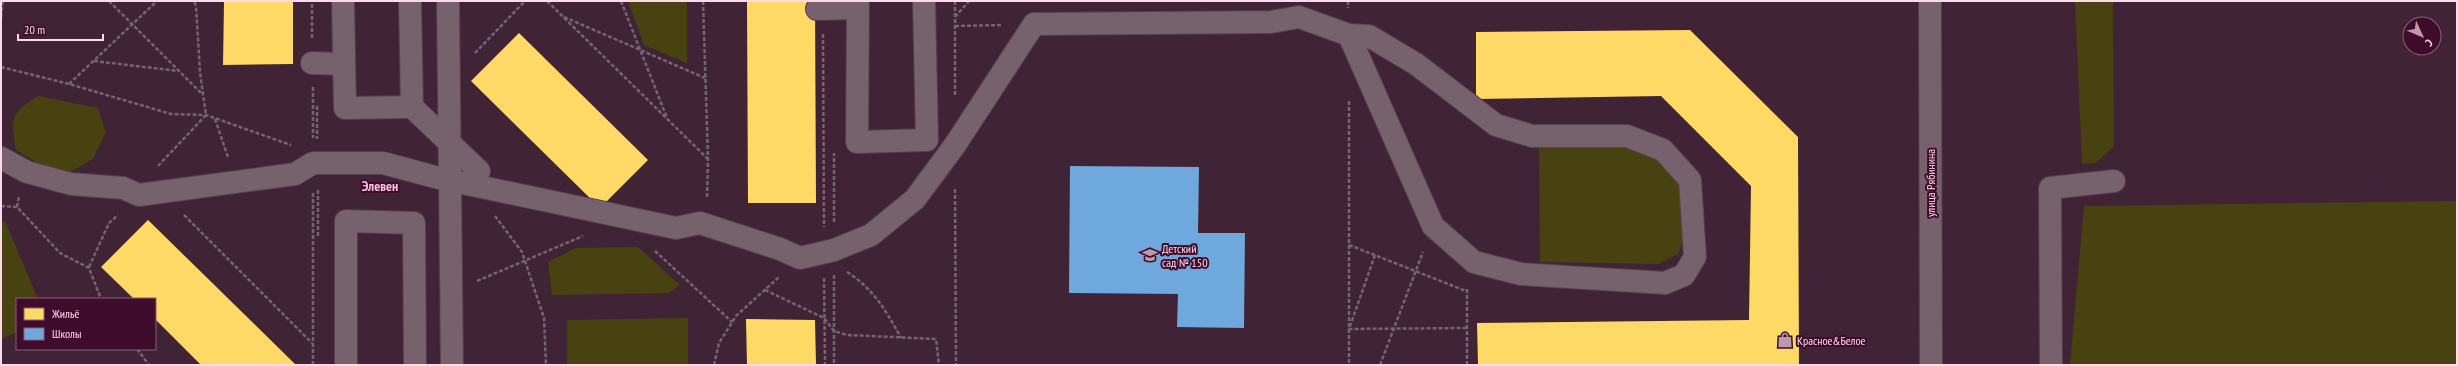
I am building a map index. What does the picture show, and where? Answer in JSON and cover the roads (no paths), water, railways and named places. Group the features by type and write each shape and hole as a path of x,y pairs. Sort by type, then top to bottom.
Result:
{"street":[{"path":"343,1 345,108 412,108 479,171"},
{"path":"410,1 412,108"},
{"path":"448,1 452,365"},
{"path":"820,9 858,4 857,142 927,140 924,1"},
{"name":"улица Рябинина","path":"1930,1 1931,365"},
{"path":"1,158 27,172 71,184 123,188 136,194 162,193 296,174 313,163 383,163 451,180 676,228 700,223 780,249 800,258 830,255 871,235 915,199 955,145 1034,24 1271,22 1299,17 1349,35 1369,36 1416,64 1496,125 1532,136 1627,136 1663,150 1690,180 1695,257 1684,275 1665,283 1521,274 1474,262 1433,226 1349,35"},
{"path":"312,64 344,64"},
{"path":"2051,365 2050,188 2114,181"},
{"path":"346,365 346,221 414,223 415,365"}],"place":[{"name":"Детский сад № 150","path":"1150,255"},
{"name":"Красное&Белое","path":"1785,340"}],"district":[{"name":"Элевен","path":"380,186"}]}
